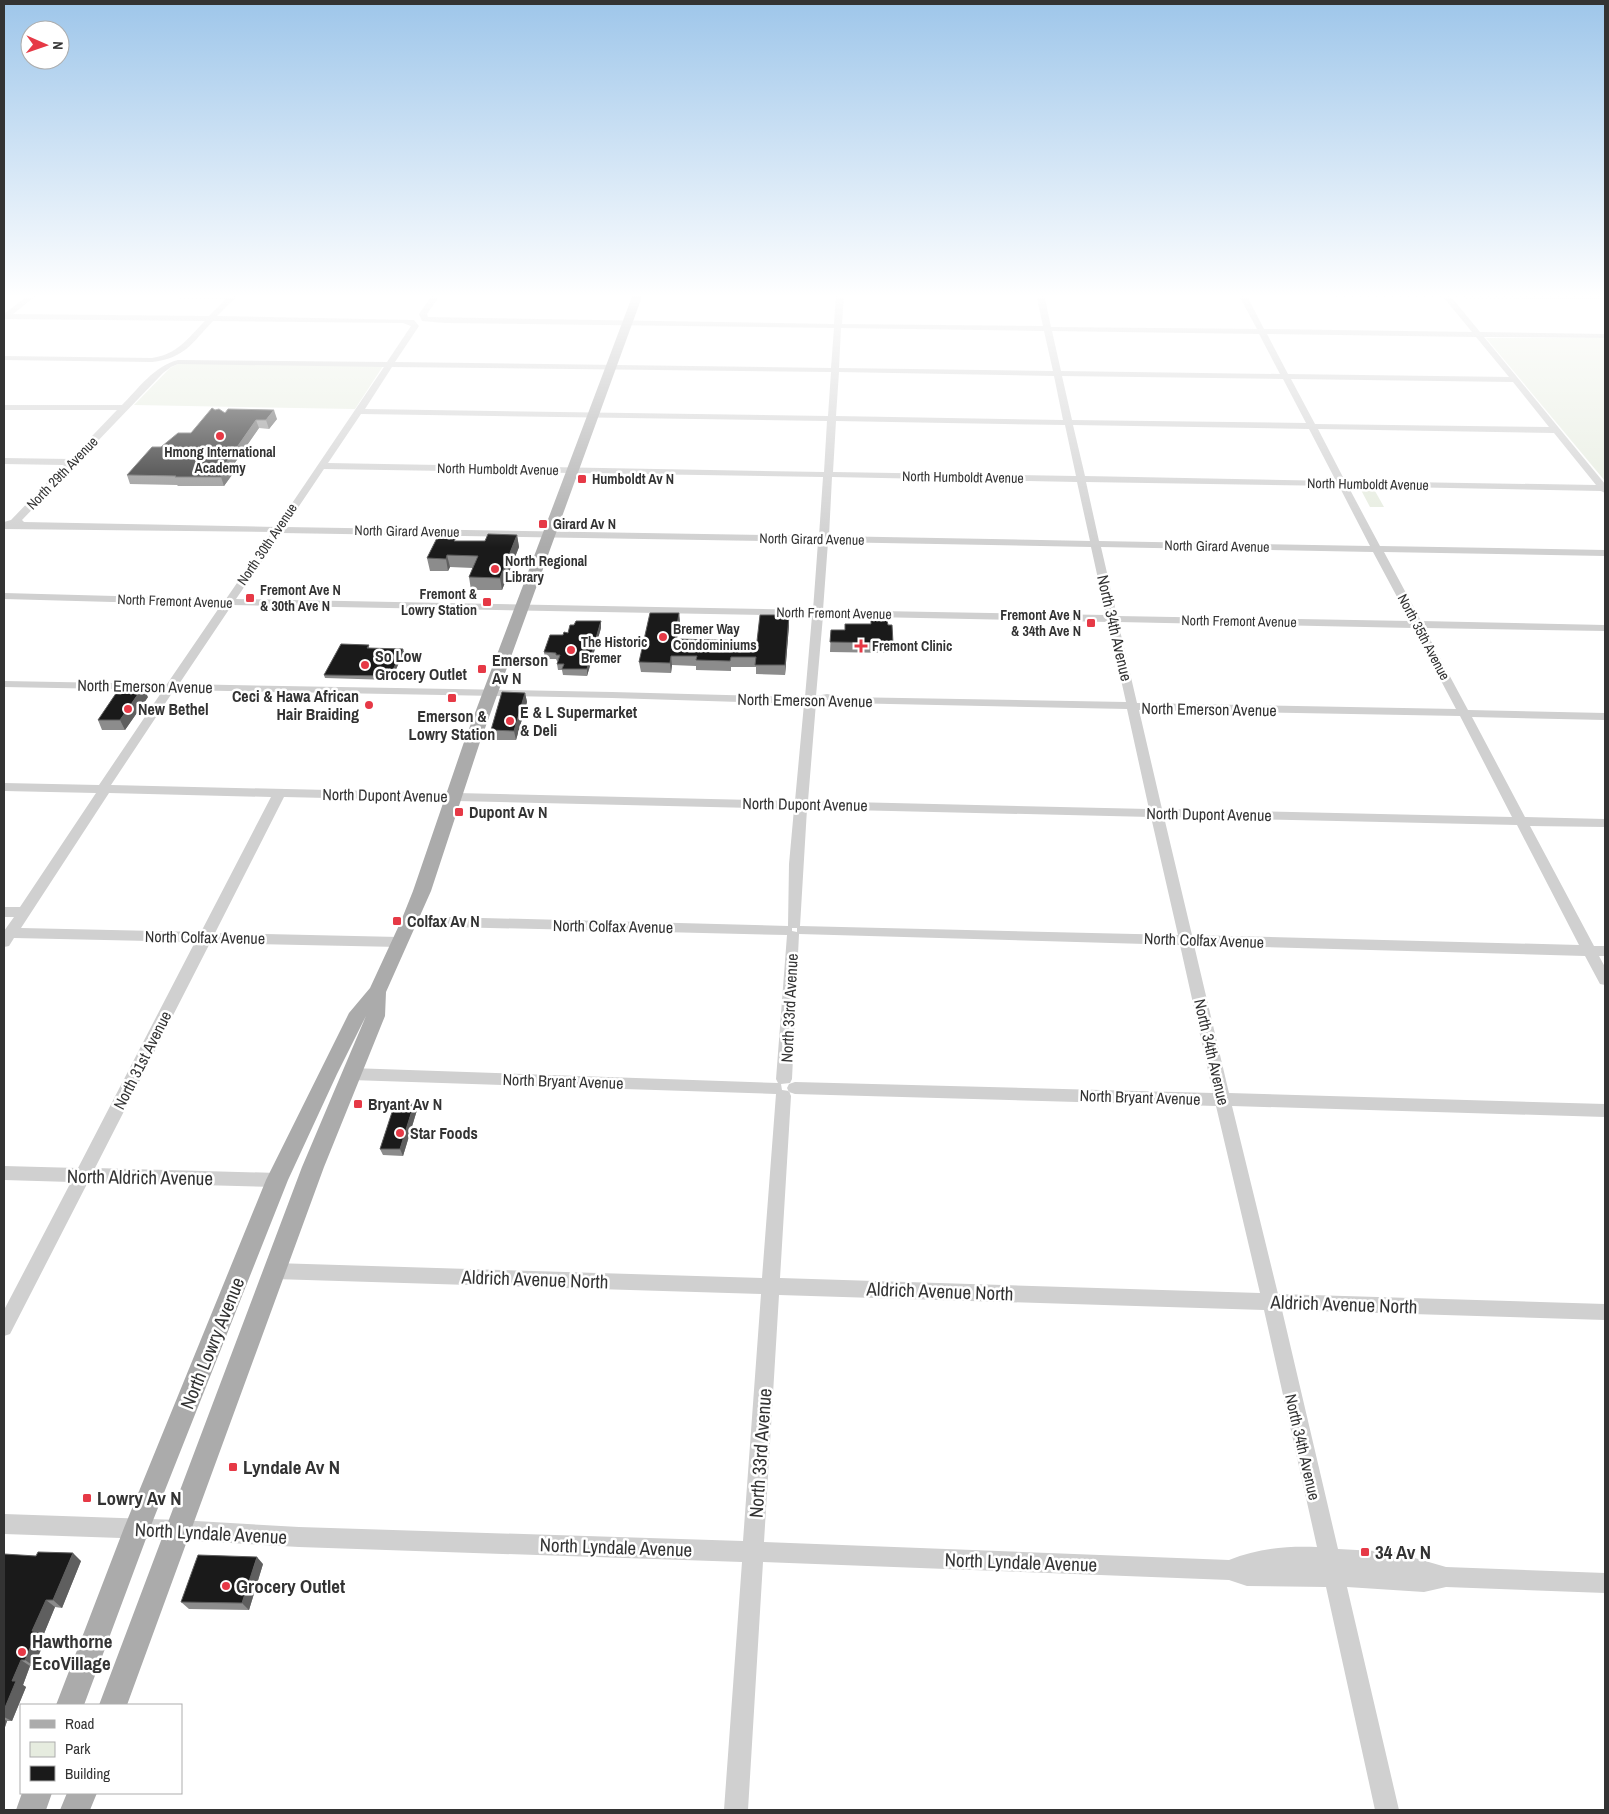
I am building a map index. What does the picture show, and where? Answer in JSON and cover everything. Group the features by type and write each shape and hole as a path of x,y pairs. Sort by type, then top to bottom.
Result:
{"main road":[{"name":"North Lowry Avenue","path":"114,1704 313,1168 376,1016 378,992 422,892 452,796 523,607 548,533 607,379"},
{"name":"North Lowry Avenue","path":"70,1704 137,1528 277,1180 358,1013 378,992"},
{"path":"31,1810 37,1794"},
{"path":"75,1810 82,1794"}],"street":[{"name":"North 29th Avenue","path":"9,526 153,379"},
{"name":"North 30th Avenue","path":"7,938 102,797 107,780 381,379"},
{"name":"North 33rd Avenue","path":"736,1810 784,1088 794,930 796,864 834,379"},
{"name":"North 34th Avenue","path":"1059,379 1095,544 1387,1810"},
{"name":"North 35th Avenue","path":"1287,379 1314,426 1342,483 1605,980"},
{"path":"1413,379 1517,380 1605,488"},
{"path":"4,407 124,408"},
{"path":"359,411 1557,430"},
{"path":"4,461 72,462"},
{"name":"North Humboldt Avenue","path":"322,466 1605,488"},
{"name":"North Girard Avenue","path":"9,526 548,533 1605,553"},
{"name":"North Fremont Avenue","path":"4,596 228,602 1605,628"},
{"name":"North Emerson Avenue","path":"4,684 490,692 810,701 827,697 844,700 1605,716"},
{"name":"North Dupont Avenue","path":"4,787 1605,823"},
{"name":"North 31st Avenue","path":"4,1328 280,792"},
{"path":"4,912 24,912"},
{"name":"North Colfax Avenue","path":"410,921 1605,951"},
{"name":"North Colfax Avenue","path":"7,938 206,937 399,942"},
{"name":"North Bryant Avenue","path":"352,1074 784,1088 1605,1110"},
{"name":"North Aldrich Avenue","path":"4,1173 277,1180"},
{"name":"Aldrich Avenue North","path":"274,1271 1605,1312"},
{"name":"North Lyndale Avenue","path":"4,1524 137,1528 298,1537 753,1551 1228,1570 1247,1576 1331,1568 1368,1577 1424,1582 1446,1578 1605,1583"}],"green space":[{"path":"160,379 375,379 355,409 134,405"},
{"path":"1520,379 1605,379 1605,481"},
{"path":"1361,490 1375,491 1384,507 1370,507"}],"building":[{"name":"Hmong International Academy","path":"212,408 215,410 219,409 225,413 228,409 274,410 266,420 256,420 226,463 231,464 221,477 127,475 152,447 161,447 178,433 191,433"},
{"path":"488,534 517,535 500,578 469,577 478,556 447,555 446,559 427,558 437,538 456,538 454,541 485,541"},
{"name":"Bremer Way Condominiums","path":"650,613 679,613 675,639 757,641 760,615 789,615 785,665 755,665 756,657 731,657 730,661 696,660 697,656 671,656 670,663 639,662"},
{"path":"871,620 887,620 888,625 892,625 893,643 830,642 831,630 845,630 845,624 871,624"},
{"name":"The Historic Bremer","path":"576,621 601,621 587,669 562,669 564,664 557,664 560,655 544,652 550,635 568,633 570,625 574,625"},
{"name":"So Low Grocery Outlet","path":"341,644 369,645 367,648 403,649 390,676 324,675"},
{"path":"121,686 143,687 120,720 98,720"},
{"path":"502,692 525,693 514,731 491,730"},
{"name":"Star Foods","path":"395,1103 414,1104 400,1149 380,1149"},
{"name":"Hawthorne EcoVillage","path":"38,1552 73,1553 53,1600 46,1600 32,1631 37,1632 25,1660 21,1660 12,1681 16,1681 4,1710 4,1554 36,1556"},
{"name":"Grocery Outlet","path":"198,1555 257,1557 242,1603 181,1602"}],"place":[{"name":"Hmong International Academy","path":"220,436"},
{"name":"Humboldt Av N","path":"582,479"},
{"name":"Girard Av N","path":"543,524"},
{"name":"North Regional Library","path":"495,569"},
{"name":"Fremont Ave N & 30th Ave N","path":"250,598"},
{"name":"Fremont & Lowry Station","path":"487,602"},
{"name":"Fremont Ave N & 34th Ave N","path":"1091,623"},
{"name":"Bremer Way Condominiums","path":"663,637"},
{"name":"Fremont Clinic","path":"861,646"},
{"name":"The Historic Bremer","path":"571,650"},
{"name":"So Low Grocery Outlet","path":"365,665"},
{"name":"Emerson Av N","path":"482,669"},
{"name":"Emerson & Lowry Station","path":"452,698"},
{"name":"Ceci & Hawa African Hair Braiding","path":"369,705"},
{"name":"New Bethel","path":"128,709"},
{"name":"E & L Supermarket & Deli","path":"510,721"},
{"name":"Dupont Av N","path":"459,812"},
{"name":"Colfax Av N","path":"397,921"},
{"name":"Bryant Av N","path":"358,1104"},
{"name":"Star Foods","path":"400,1133"},
{"name":"Lyndale Av N","path":"233,1467"},
{"name":"Lowry Av N","path":"87,1498"},
{"name":"34 Av N","path":"1365,1552"},
{"name":"Grocery Outlet","path":"226,1586"},
{"name":"Hawthorne EcoVillage","path":"22,1652"}]}
